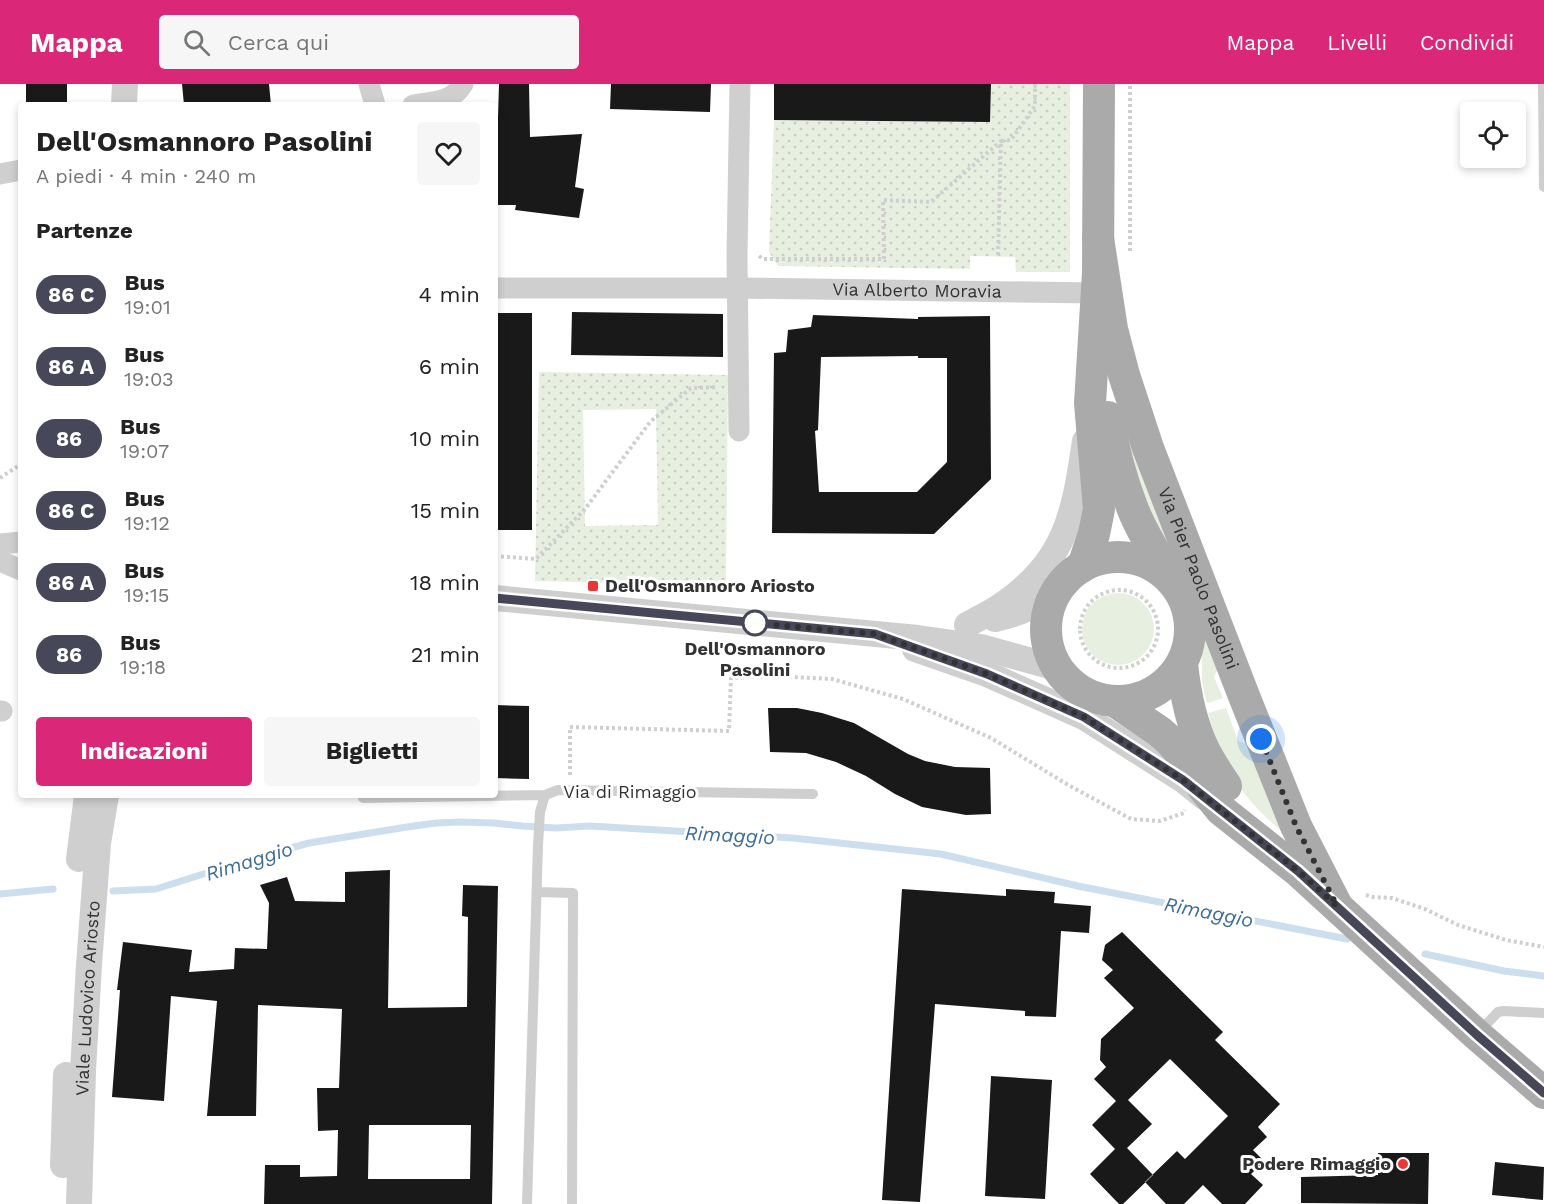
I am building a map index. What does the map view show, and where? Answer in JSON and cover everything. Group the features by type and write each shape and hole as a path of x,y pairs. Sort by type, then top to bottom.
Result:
{"main road":[{"name":"Via Pier Paolo Pasolini","path":"1083,566 1094,534 1099,509 1090,402 1097,283 1099,84"},
{"name":"Via Pier Paolo Pasolini","path":"1098,238 1112,329 1124,375 1148,448 1296,826 1348,899"},
{"name":"Via Pier Paolo Pasolini","path":"1097,283 1106,404 1112,439 1132,508 1146,537 1181,594 1188,611 1191,629 1182,664"},
{"path":"1171,580 1152,566 1129,558 1106,558 1083,566 1068,577 1051,602 1046,629 1047,643 1057,668 1068,682 1098,699 1116,702 1147,696 1161,688 1182,664"},
{"path":"1182,664 1183,680 1191,713 1204,749 1235,800 1298,871"},
{"path":"1116,702 1169,740 1221,810 1298,871 1348,899 1360,927 1477,1035 1544,1093"}],"street":[{"path":"124,102 125,84"},
{"path":"369,84 374,102"},
{"path":"436,102 443,101 458,92 463,84"},
{"path":"739,430 737,288 740,84"},
{"path":"0,174 18,171"},
{"name":"Via Alberto Moravia","path":"498,288 737,288 1097,283"},
{"name":"Via Pier Paolo Pasolini","path":"967,625 998,608 1017,594 1042,570 1060,545 1075,501 1090,402"},
{"path":"0,544 18,542"},
{"path":"0,561 18,569"},
{"path":"918,638 1014,614 1037,605 1057,590"},
{"path":"498,598 918,638 981,647 1057,668"},
{"path":"875,634 987,674 1084,717 1183,780 1221,810"},
{"name":"Viale Ludovico Ariosto","path":"62,1204 64,1121 81,964 89,842 87,798"},
{"name":"Viale Ludovico Ariosto","path":"89,842 105,798"},
{"name":"Viale Ludovico Ariosto","path":"79,1204 83,1071 81,964"}],"lane":[{"path":"1543,84 1544,187"},
{"name":"Via di Rimaggio","path":"527,1204 538,845 540,812 545,795 558,790 813,794"},
{"path":"498,796 545,795"},
{"path":"537,892 573,892 572,1204"},
{"path":"1477,1035 1498,1012 1544,1013"}],"path":[{"path":"758,255 763,259 884,259 883,200 930,202 1001,141 1011,140 1035,106 1035,84"},
{"path":"1130,84 1130,262"},
{"path":"998,255 1001,141"},
{"path":"498,556 536,559 585,509 650,422 691,388 738,386"},
{"path":"0,478 18,466"},
{"path":"1128,590 1139,595 1149,604 1156,616 1158,629 1156,642 1149,654 1139,663 1127,668 1113,668 1100,664 1089,656 1082,645 1079,633 1080,620 1093,599 1103,592 1128,590"},
{"path":"570,790 570,727 729,731 731,678 771,676 832,679 903,699 991,738 1070,786 1131,819 1160,821 1184,813 1187,807"},
{"path":"1348,899 1392,898 1425,909 1458,925 1506,940 1544,947"}],"shaded area":[{"path":"991,84 1070,84 1070,272 1016,272 1015,257 970,256 970,269 778,266 769,252 774,120 990,122"},
{"path":"539,372 728,375 726,586 535,581","holes":["656,409 658,525 585,526 583,410"]},
{"path":"1125,414 1223,659 1214,677 1223,698 1208,703 1202,680 1201,618 1198,604 1158,537 1125,450"},
{"path":"1118,593 1138,599 1148,609 1154,629 1148,649 1138,659 1118,665 1098,659 1088,649 1082,629 1088,609 1098,599"},
{"path":"1226,708 1238,741 1257,747 1292,841 1253,804 1229,769 1208,713"}],"building":[{"path":"26,84 67,84 67,102 26,102"},
{"path":"182,84 269,84 271,102 184,102"},
{"path":"499,84 529,84 530,137 582,134 575,187 584,189 579,218 515,210 516,205 498,205"},
{"path":"611,84 711,84 710,112 610,109"},
{"path":"774,84 991,84 990,122 774,120"},
{"path":"572,312 723,314 723,357 571,355"},
{"path":"498,313 532,313 532,530 498,530"},
{"path":"813,315 918,319 918,317 990,316 991,479 934,534 772,533 774,353 786,352 788,330 811,327","holes":["918,356 918,358 947,358 947,462 917,492 819,492 815,431 818,430 821,357"]},
{"path":"498,705 529,706 529,779 498,778"},
{"path":"768,708 797,708 854,723 908,754 925,761 955,767 990,768 991,814 966,815 922,807 836,762 806,753 770,752"},
{"path":"390,870 388,1008 467,1007 468,917 462,916 463,885 498,886 492,1204 264,1204 265,1165 300,1165 300,1177 337,1176 338,1130 318,1131 317,1088 339,1088 342,1009 258,1005 256,1116 207,1116 217,1001 171,996 164,1101 112,1097 120,990 117,990 123,942 192,950 189,972 234,969 235,948 267,949 269,903 260,885 287,877 295,901 345,902 345,872","holes":["369,1125 471,1125 470,1179 368,1179"]},
{"path":"902,889 1006,896 1006,889 1055,892 1054,903 1091,906 1089,933 1061,931 1056,1017 1025,1016 1025,1011 935,1004 920,1202 882,1200"},
{"path":"1122,932 1223,1032 1215,1040 1280,1104 1258,1127 1267,1137 1253,1150 1264,1161 1251,1174 1263,1185 1245,1204 1222,1204 1203,1185 1184,1204 1166,1204 1145,1182 1123,1204 1119,1204 1090,1174 1115,1149 1092,1125 1116,1101 1094,1079 1106,1067 1100,1060 1101,1039 1134,1008 1104,978 1113,970 1102,960 1105,945","holes":["1170,1059 1228,1116 1185,1159 1177,1151 1153,1175 1127,1148 1152,1124 1128,1100"]},
{"path":"991,1076 1052,1080 1045,1199 985,1196"},
{"name":"Podere Rimaggio","path":"1378,1153 1429,1153 1428,1204 1301,1203 1301,1177 1378,1175"},
{"path":"1495,1162 1544,1167 1543,1200 1492,1195"}],"waterway":[{"name":"Rimaggio","path":"113,891 156,889 309,843 436,823 494,823 556,828 590,826 793,838 941,854 1078,886 1347,939"},
{"name":"Rimaggio","path":"0,894 53,889"},
{"name":"Rimaggio","path":"1425,954 1504,971 1544,976"}],"bus line":[{"path":"498,598 875,634 987,674 1084,717 1183,780 1298,871 1477,1035 1544,1093"}],"place":[{"name":"Dell'Osmannoro Ariosto","path":"593,586"},
{"name":"Dell'Osmannoro Pasolini","path":"755,623"},
{"name":"Podere Rimaggio","path":"1403,1164"}],"route":[{"path":"755,623 875,634 987,674 1084,717 1183,780 1298,871 1337,906 1296,826 1261,739"}]}
